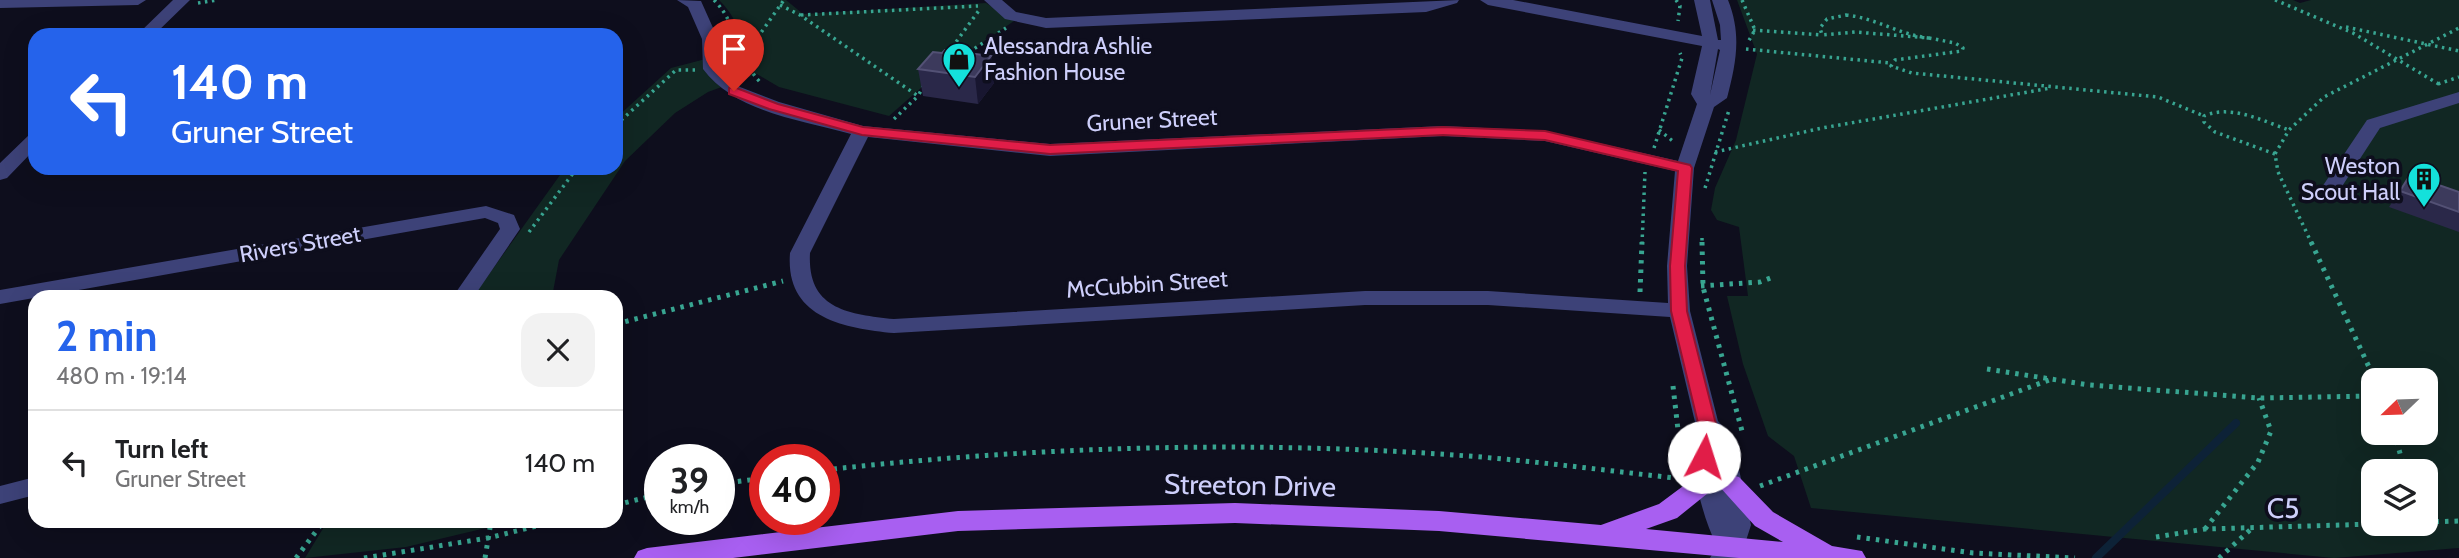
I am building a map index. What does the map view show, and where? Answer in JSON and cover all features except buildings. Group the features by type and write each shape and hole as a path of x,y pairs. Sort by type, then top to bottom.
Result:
{"main road":[{"path":"1601,536 1668,511 1719,483 1783,532 1843,550"},
{"name":"Streeton Drive","path":"647,558 958,521 1235,513 1438,521 1601,536 1731,554 1843,550"}],"street":[{"path":"0,3 138,0"},
{"path":"152,28 182,0"},
{"name":"Gruner Street","path":"685,0 695,4 710,39 712,69 734,91 773,106 862,131 1050,150 1443,131 1545,136 1685,168"},
{"path":"992,0 1011,16 1046,23 1426,7 1451,0"},
{"path":"1488,0 1670,37 1739,48"},
{"path":"1702,0 1711,25 1712,44 1700,94 1706,104"},
{"path":"1720,0 1739,48 1718,98 1706,104 1685,168 1677,266 1680,281 1679,311 1707,424 1700,432 1719,483 1717,521 1731,554"},
{"path":"2332,187 2373,124 2454,93"},
{"path":"798,278 800,253 862,131"},
{"path":"0,174 28,146"},
{"name":"Rivers Street","path":"40,290 486,212 507,219 510,229 468,290"},
{"name":"McCubbin Street","path":"798,278 804,292 833,313 866,324 894,326 1365,298 1488,298 1679,311"},
{"name":"Rivers Street","path":"0,297 28,292"},
{"path":"0,495 28,488"}],"path":[{"path":"714,0 732,19 740,53 754,77 763,84"},
{"path":"1660,130 1674,140 1674,143 1653,149 1682,58 1677,44 1670,37 1680,17 1680,6 1676,0"},
{"path":"1742,0 1755,30"},
{"path":"2275,0 2332,22 2383,37 2459,51"},
{"path":"780,5 800,15 918,96"},
{"path":"800,15 983,6 944,57"},
{"path":"1739,48 1890,63 1962,51 1963,48 1955,43 1907,34 1876,20 1845,16 1827,19 1820,28 1822,35"},
{"path":"1680,17 1711,25"},
{"path":"963,56 1021,18"},
{"path":"2332,22 2454,93"},
{"path":"1729,28 1822,35 1861,33 1929,38"},
{"path":"1739,48 1755,30"},
{"path":"1739,48 1746,58"},
{"path":"1890,63 1895,68 1912,73 2158,97 2204,116"},
{"path":"685,71 688,64"},
{"path":"2437,84 2459,77"},
{"path":"894,120 918,96 928,78"},
{"path":"1715,152 1822,128 2057,86"},
{"path":"1703,197 1732,102"},
{"path":"2204,116 2213,111 2231,111 2289,130"},
{"path":"2204,116 2204,122 2215,132 2275,154"},
{"path":"882,117 907,122"},
{"path":"1638,309 1642,279 1640,259 1644,175 1649,161"},
{"path":"1702,236 1703,287 1743,433"},
{"path":"1680,281 1703,287 1760,282 1773,277"},
{"path":"623,322 798,278"},
{"path":"1987,369 2089,385 2259,398 2361,396"},
{"path":"1757,487 2052,379"},
{"path":"1673,383 1679,438"},
{"path":"2206,529 2258,462 2271,431 2259,398"},
{"path":"840,469 1017,452 1121,448 1299,448 1424,453 1719,483"},
{"path":"1754,474 1757,487 1766,496"},
{"path":"623,503 644,498"},
{"path":"2438,522 2459,521"},
{"name":"C5","path":"2156,537 2206,529 2361,525"},
{"path":"296,558 318,528"},
{"path":"485,558 490,528"},
{"path":"364,558 488,538 529,528"},
{"path":"2219,558 2250,529"},
{"path":"1843,550 1973,552 2075,558"}],"green space":[{"path":"719,0 786,0 803,14 986,3 1014,21 938,73 889,116 779,87 757,74 708,92 675,113 623,164 623,112 671,68 744,49 729,11"},
{"path":"1737,0 2293,0 2300,3 2311,0 2459,0 2459,548 2334,558 1811,508 1794,456 1768,436 1743,364 1727,296 1748,296 1739,227 1717,220 1711,210 1715,188 1736,140 1757,54"},
{"path":"560,175 616,175 559,260 553,290 478,290"},
{"path":"323,528 486,528 406,547 305,558"}],"waterway":[{"path":"2096,558 2236,423"}],"place":[{"name":"Alessandra Ashlie Fashion House","path":"959,89"},
{"name":"Weston Scout Hall","path":"2424,209"}],"route":[{"path":"734,91 773,106 862,131 1050,150 1443,131 1545,136 1685,168 1677,266 1680,281 1679,311 1707,424 1700,432 1704,457"}]}
